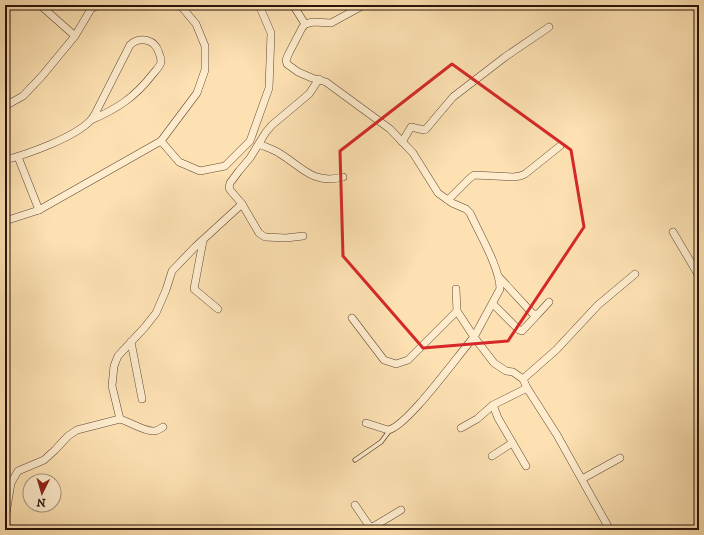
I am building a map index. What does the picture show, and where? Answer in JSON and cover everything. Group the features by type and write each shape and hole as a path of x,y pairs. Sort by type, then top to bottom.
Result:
{"street":[{"path":"40,5 74,36"},
{"path":"5,106 23,96 42,76 74,36 91,9 98,5"},
{"path":"5,221 40,210 161,141 197,93 205,70 205,46 196,24 180,5"},
{"path":"161,141 178,162 200,171 225,166 250,141 269,88 271,34 259,5"},
{"path":"293,5 306,24"},
{"path":"364,5 331,23 313,22 306,24 302,28 289,52 286,64 298,72 326,82 390,129 413,153 438,193 466,209 470,213 499,277 533,314 536,315"},
{"path":"402,142 412,126 424,130 426,129 453,97 505,57 549,28"},
{"path":"5,160 18,157 61,139 81,128 91,120 108,113 132,97 145,84 161,62 158,49 150,41 143,39 135,41 130,45 91,120"},
{"path":"303,236 286,238 265,237 259,233 242,204 229,188 230,183 238,171 250,158 272,125 309,94 319,79"},
{"path":"259,144 279,153 312,175 334,180 343,177"},
{"path":"448,200 474,176 520,176 525,174 560,146"},
{"path":"18,157 40,210"},
{"path":"120,419 111,380 118,356 156,313 172,271 242,204"},
{"path":"673,232 699,276"},
{"path":"203,241 194,289 218,309"},
{"path":"523,379 556,350 598,305 635,274"},
{"path":"366,423 391,430 424,400 474,337 500,289 499,277"},
{"path":"456,289 457,311 474,337 494,363 506,371 513,372 523,379 610,530"},
{"path":"492,304 519,330 522,331 549,302"},
{"path":"352,318 384,360 396,364 408,360 457,311"},
{"path":"131,342 142,399"},
{"path":"461,428 477,419 493,405 527,388"},
{"path":"493,405 512,443 526,466"},
{"path":"5,520 11,483 18,470 44,460 68,436 77,430 120,419 147,430 155,431 163,427"},
{"path":"492,456 512,443"},
{"path":"582,479 620,458"},
{"path":"355,505 372,529 401,510"}],"lane":[{"path":"355,460 381,442 391,430"}],"highlighted area":[{"path":"452,64 571,150 584,227 508,341 423,348 343,256 340,151"}]}
